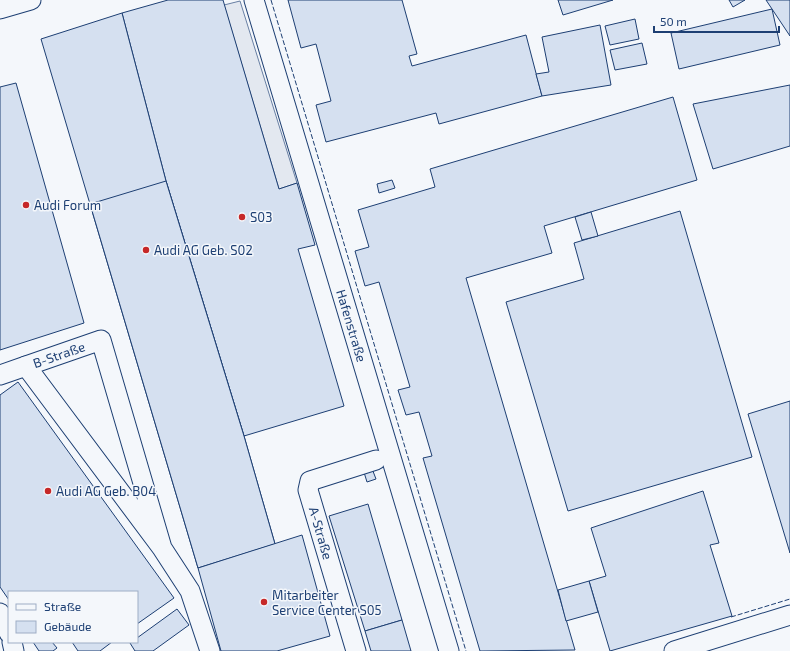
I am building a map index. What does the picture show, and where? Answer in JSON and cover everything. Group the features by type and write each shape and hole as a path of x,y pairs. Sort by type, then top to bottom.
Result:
{"street":[{"path":"0,9 31,0"},
{"name":"Hafenstraße","path":"254,0 449,651"},
{"name":"B-Straße","path":"162,548 101,340 26,366 162,548 190,591 210,651"},
{"path":"0,375 26,366"},
{"name":"A-Straße","path":"356,651 308,490 310,481 376,460"},
{"path":"0,613 5,621 8,631"},
{"path":"674,651 790,615"}],"shaded area":[{"path":"240,1 297,183 279,189 224,5"}],"building":[{"name":"S03","path":"168,0 223,0 279,189 297,183 315,245 298,249 344,406 244,436 166,181 122,13"},
{"path":"288,0 402,0 417,54 409,56 412,66 526,35 542,96 439,124 436,113 326,142 316,105 331,101 316,44 301,48"},
{"path":"558,0 613,0 563,15"},
{"path":"729,0 745,0 733,7"},
{"path":"766,0 790,0 790,36"},
{"path":"772,9 780,45 679,69 671,33"},
{"name":"Audi AG Geb. S02","path":"122,13 166,181 244,436 275,544 198,568 41,39"},
{"path":"635,19 639,39 610,45 605,26"},
{"path":"600,25 611,85 542,96 536,74 549,72 542,37"},
{"path":"642,43 647,64 615,70 610,50"},
{"name":"Audi Forum","path":"16,83 84,323 0,350 0,87"},
{"path":"790,85 790,146 713,169 693,104"},
{"path":"673,97 697,180 544,226 552,253 466,278 575,650 480,651 423,458 432,456 419,412 406,415 398,390 410,387 379,282 365,286 355,251 369,247 358,210 435,187 430,169"},
{"path":"392,180 395,188 379,193 377,184"},
{"name":"Audi AG Geb. S02","path":"166,181 244,436 275,544 198,568 90,204"},
{"path":"680,211 752,457 568,511 506,302 584,279 574,243"},
{"path":"591,212 598,236 582,240 575,217"},
{"name":"Audi AG Geb. B04","path":"18,382 174,598 138,623 138,591 8,591 8,599 0,587 0,395"},
{"path":"790,401 790,553 748,414"},
{"path":"371,466 376,479 367,482 363,469"},
{"path":"703,491 719,543 710,545 732,616 610,651 589,581 606,576 591,528"},
{"path":"368,504 402,620 365,631 329,516"},
{"name":"Mitarbeiter Service Center S05","path":"302,535 330,636 277,651 221,651 198,568"},
{"path":"589,581 598,612 566,621 558,590"},
{"path":"177,609 189,625 153,651 135,651 130,643 138,643 138,637"},
{"path":"402,620 411,651 371,651 365,631"},
{"path":"34,643 53,643 57,648 53,651 39,651"},
{"path":"73,643 111,643 100,651 78,651"}],"fence":[{"path":"271,0 466,651"},
{"path":"731,617 790,599"}],"place":[{"name":"Audi Forum","path":"26,205"},
{"name":"S03","path":"242,217"},
{"name":"Audi AG Geb. S02","path":"146,250"},
{"name":"Audi AG Geb. B04","path":"48,491"},
{"name":"Mitarbeiter Service Center S05","path":"264,602"}]}
